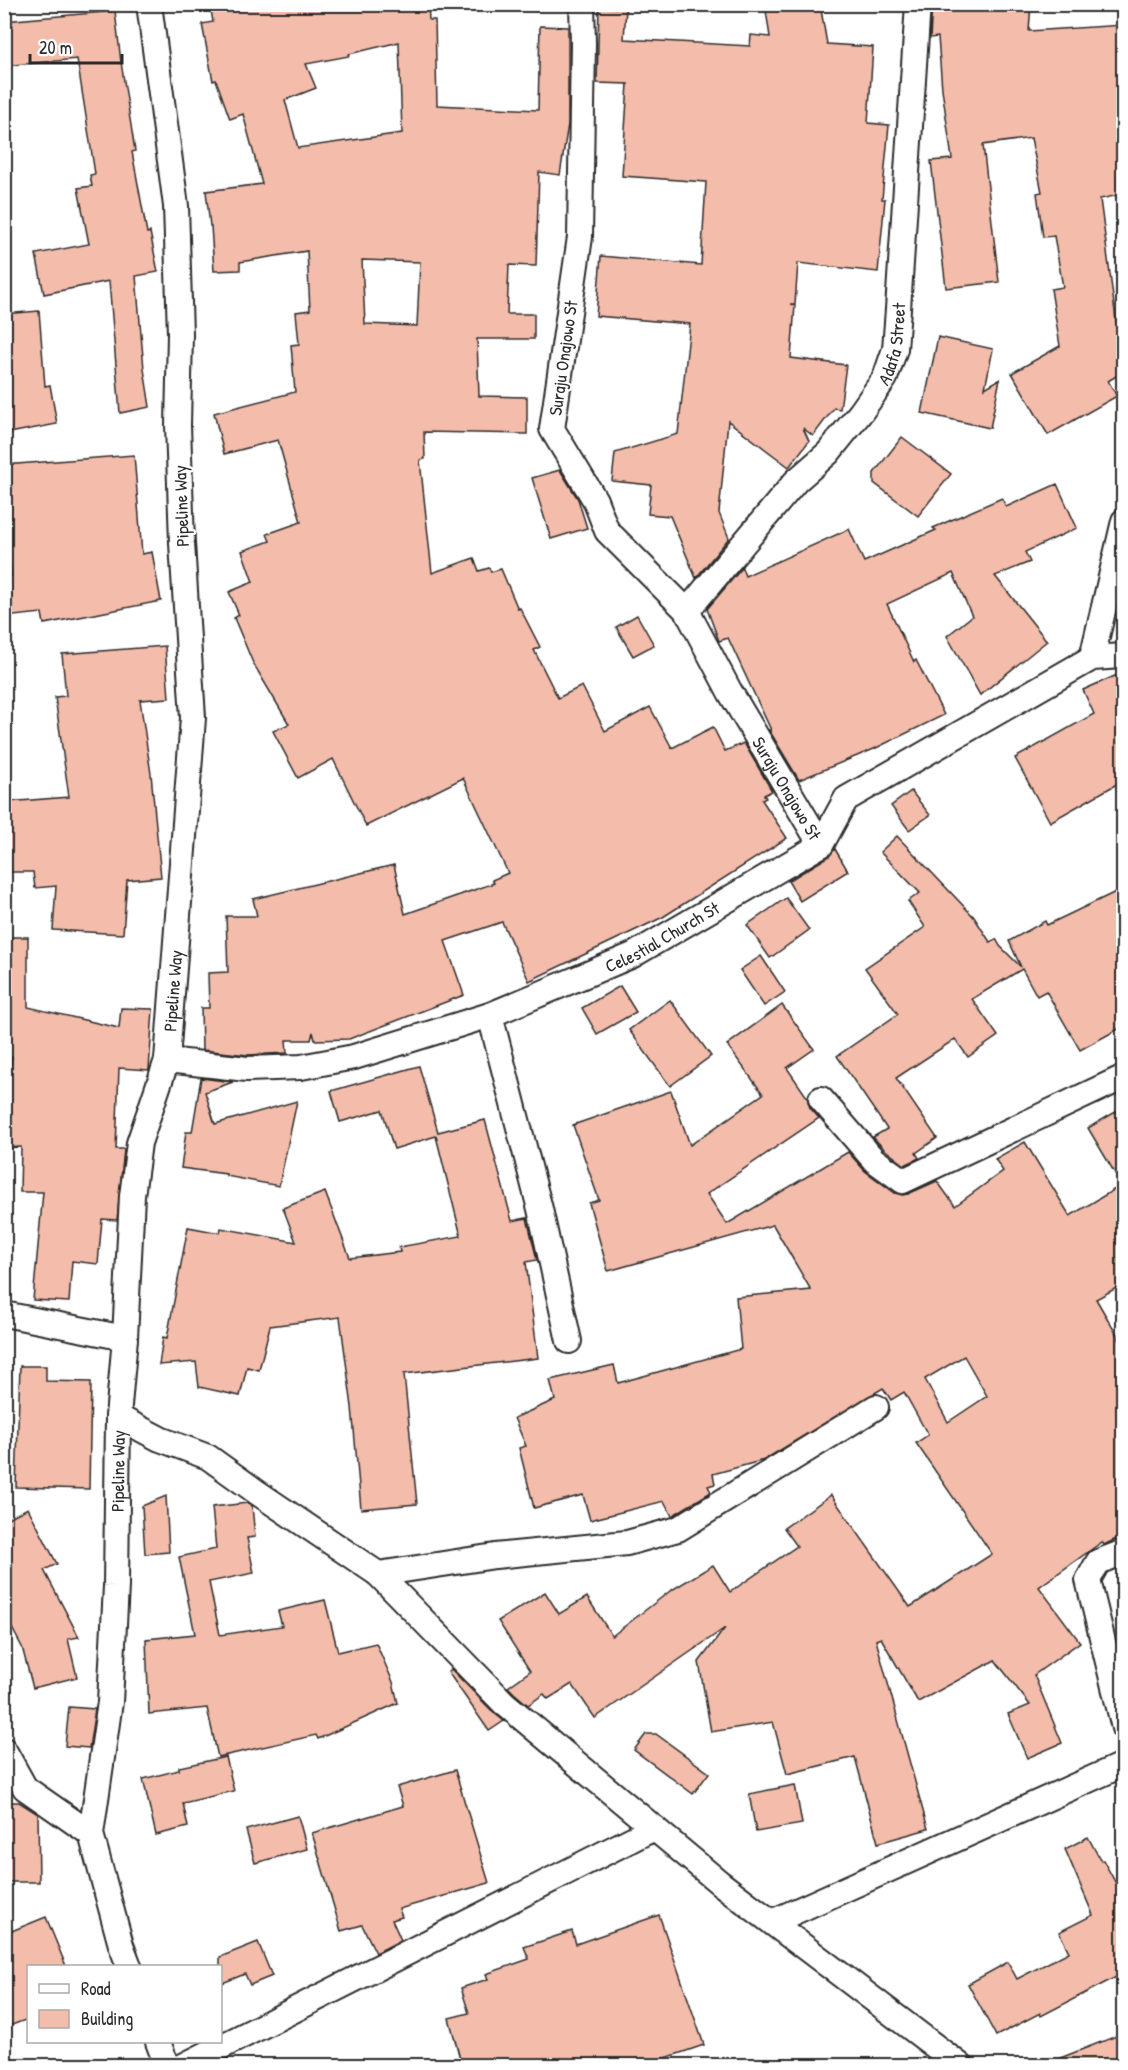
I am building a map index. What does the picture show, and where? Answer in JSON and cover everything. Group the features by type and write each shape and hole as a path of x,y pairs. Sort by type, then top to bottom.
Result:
{"street":[{"name":"Pipeline Way","path":"129,1965 121,1945 91,1834 110,1702 116,1586 118,1417 125,1338 132,1196 139,1143 167,1060 193,718 182,543 178,425 180,334 176,206 149,4"},
{"name":"Suraju Onajowo St","path":"582,4 580,237 552,429 595,500 606,531 687,611 730,692 821,845"},
{"name":"Adafa Street","path":"687,611 796,482 828,453 885,378 895,349 897,329 918,4"},
{"path":"1092,658 1124,521"},
{"path":"821,845 846,799 1092,658 1124,656"},
{"name":"Celestial Church St","path":"167,1060 247,1069 301,1067 354,1057 490,1016 633,955 821,845"},
{"path":"490,1016 540,1209 569,1341"},
{"path":"821,1099 874,1160 903,1181 1124,1077"},
{"path":"4,1314 125,1338"},
{"path":"378,1574 495,1556 627,1543 678,1529 876,1407"},
{"path":"118,1417 159,1439 208,1457 378,1574 504,1703 720,1883 961,2066"},
{"path":"1124,1552 1098,1562 1088,1580 1124,1728"},
{"path":"4,1750 25,1788 91,1834"},
{"path":"772,1922 1124,1764"},
{"path":"183,2066 654,1828"},
{"path":"158,2043 167,2066"}],"building":[{"path":"210,4 428,4 429,20 435,20 437,105 538,110 540,26 568,27 568,124 560,175 539,172 536,266 509,265 507,314 534,314 534,339 477,339 479,396 527,397 527,434 424,432 425,459 420,460 432,573 474,558 479,571 489,568 491,572 501,569 518,609 520,608 540,647 534,650 558,698 582,686 605,731 650,707 672,748 713,727 725,751 744,743 772,791 764,795 766,798 762,800 787,838 663,917 529,981 502,922 445,941 464,995 349,1039 315,1040 313,1032 311,1040 286,1040 287,1053 248,1055 202,1050 201,1008 209,1008 208,973 228,972 226,916 257,916 253,899 394,865 405,914 494,883 492,880 508,873 463,778 366,826 333,759 298,778 273,731 289,724 253,663 234,618 239,615 229,592 253,582 242,551 270,541 267,534 301,522 278,440 224,454 214,413 295,392 291,345 299,344 296,312 310,310 307,251 240,262 240,270 214,271 206,191 262,184 243,114 230,119 216,80 213,81 202,24 213,22","holes":["399,42 402,133 298,148 285,100 316,88 306,64 349,56 349,54","362,260 420,262 417,326 365,324"]},
{"path":"765,4 820,4 827,44 873,47 868,123 889,125 878,272 798,263 795,304 790,304 795,305 791,358 846,365 840,409 834,408 813,436 803,428 809,441 789,467 728,421 719,513 729,538 696,578 670,516 648,514 651,485 612,481 615,453 678,434 690,324 596,316 601,256 701,265 706,182 622,176 628,84 597,83 599,7 626,8 624,39 750,46 751,35 770,37"},
{"path":"932,4 1031,4 1029,31 1124,25 1124,194 1100,199 1123,372 1108,381 1117,396 1048,435 1012,373 1060,346 1051,289 1063,287 1054,236 1043,237 1037,193 1042,192 1031,138 983,145 999,282 946,288 931,161 952,159 942,89 938,37 930,38"},
{"path":"115,11 135,151 132,152 147,233 150,232 158,272 136,276 144,369 150,407 120,413 109,281 44,294 36,254 89,244 78,188 92,186 90,175 95,174 77,59 4,66 4,21"},
{"path":"39,311 45,386 50,385 57,424 4,434 4,314"},
{"path":"938,337 993,349 985,388 1000,379 990,428 922,413"},
{"path":"902,437 951,474 918,516 874,483 874,473"},
{"path":"134,455 142,554 152,552 161,601 44,624 42,613 4,617 4,576 11,576 4,504 4,465"},
{"path":"560,470 578,499 587,528 551,539 532,478"},
{"path":"1057,484 1077,528 1025,552 1030,562 995,576 1047,641 980,695 947,636 972,616 953,573 887,604 914,662 916,660 944,715 874,749 799,780 769,730 771,730 728,638 719,641 707,609 742,568 745,576 849,529 864,562 936,530 933,528 1002,498 1006,507"},
{"path":"637,615 654,645 633,656 616,627"},
{"path":"165,646 169,698 140,700 151,774 161,877 127,880 123,934 53,930 56,886 35,888 33,872 7,872 7,802 69,797 55,697 66,696 62,654"},
{"path":"1124,672 1124,780 1050,822 1015,758 1094,714 1083,690"},
{"path":"911,791 930,815 909,830 891,806"},
{"path":"897,836 974,917 990,942 996,939 1021,967 1009,941 1045,921 1047,925 1124,888 1124,1026 1080,1050 1046,991 1037,996 1022,969 972,999 998,1036 968,1057 955,1039 896,1078 937,1138 916,1153 919,1158 905,1165 873,1137 887,1129 837,1056 898,1014 865,968 925,927 908,901 920,893 880,852"},
{"path":"835,849 848,871 800,901 788,881 828,857"},
{"path":"786,898 809,930 770,958 747,925"},
{"path":"4,937 28,937 28,1007 119,1028 121,1008 153,1009 149,1070 119,1068 116,1149 124,1149 117,1220 102,1219 98,1264 72,1261 69,1302 33,1300 43,1192 20,1192 21,1147 4,1148 4,1106 12,1057 4,1056"},
{"path":"761,956 785,992 764,1006 740,970"},
{"path":"620,986 636,1012 597,1034 582,1008"},
{"path":"670,1000 711,1056 670,1086 629,1030"},
{"path":"782,1005 814,1049 787,1068 807,1097 810,1108 819,1118 707,1194 727,1224 848,1152 865,1171 895,1193 908,1194 937,1181 955,1206 1003,1171 995,1159 1025,1142 1070,1216 1122,1185 1088,1128 1124,1107 1124,1284 1096,1299 1124,1347 1124,1535 1104,1545 1102,1542 1039,1587 1080,1642 1034,1675 1062,1743 1027,1758 1008,1714 1030,1705 995,1660 918,1702 881,1638 876,1640 928,1829 878,1843 855,1757 787,1774 773,1722 711,1732 699,1662 725,1628 595,1718 572,1684 548,1699 544,1694 528,1705 508,1687 530,1671 498,1621 545,1592 559,1614 587,1597 612,1636 670,1591 713,1565 730,1592 797,1546 784,1528 831,1495 910,1607 992,1554 916,1443 928,1435 904,1392 891,1400 883,1388 764,1460 713,1474 715,1484 708,1486 711,1492 672,1516 664,1501 590,1520 583,1495 534,1508 519,1448 526,1446 514,1418 555,1400 550,1380 614,1365 618,1383 741,1349 736,1297 811,1290 773,1225 608,1271 589,1203 599,1200 573,1125 671,1091 690,1145 763,1094 727,1045","holes":["964,1356 987,1396 948,1422 925,1379"]},
{"path":"419,1066 438,1132 485,1120 512,1221 527,1218 537,1260 526,1262 538,1358 404,1374 417,1504 361,1509 352,1407 340,1317 270,1326 259,1370 247,1367 240,1396 199,1387 196,1362 159,1365 163,1337 167,1338 188,1227 220,1233 221,1228 296,1242 283,1208 325,1192 350,1258 400,1252 399,1247 461,1236 436,1136 394,1149 382,1110 340,1122 331,1091"},
{"path":"201,1078 233,1082 205,1092 215,1124 297,1101 279,1186 226,1176 226,1174 181,1168 186,1132 192,1132"},
{"path":"20,1366 46,1366 46,1381 91,1382 89,1489 16,1487"},
{"path":"166,1496 169,1552 145,1554 142,1506"},
{"path":"248,1503 252,1506 255,1537 247,1538 254,1573 209,1582 220,1635 282,1626 278,1611 325,1600 338,1652 376,1643 393,1682 398,1703 318,1739 316,1735 218,1757 207,1708 149,1714 146,1639 195,1634 179,1557 216,1549 212,1507"},
{"path":"28,1508 57,1564 44,1570 79,1637 68,1639 77,1677 33,1688 22,1647 4,1613 4,1520"},
{"path":"451,1669 504,1721 489,1731 448,1672"},
{"path":"69,1707 95,1709 89,1748 65,1746"},
{"path":"646,1734 656,1734 709,1773 693,1794 634,1750"},
{"path":"226,1757 234,1791 183,1803 188,1827 156,1835 143,1779 179,1770 179,1767"},
{"path":"455,1770 489,1883 399,1909 402,1917 392,1920 401,1940 376,1953 362,1925 341,1931 312,1833 403,1806 397,1787"},
{"path":"795,1785 802,1824 756,1832 749,1794"},
{"path":"4,1802 19,1802 38,1814 39,1882 4,1882"},
{"path":"298,1816 307,1849 255,1863 246,1830"},
{"path":"1088,1837 1124,1898 1124,1973 1041,2016 1040,2013 996,2036 968,1984 1008,1962 1017,1979 1069,1952 1059,1932 1093,1915 1065,1849"},
{"path":"659,1915 704,2045 642,2066 462,2066 449,2018 469,2013 461,1988 488,1979 486,1974 529,1959 524,1947 572,1931 576,1944"},
{"path":"46,1917 66,1965 27,1965 27,2019 4,2028 4,1934"},
{"path":"258,1942 272,1976 250,1985 245,1974 222,1983 220,1957"},
{"path":"1124,2033 1124,2066 1046,2066 1045,2064"}]}
